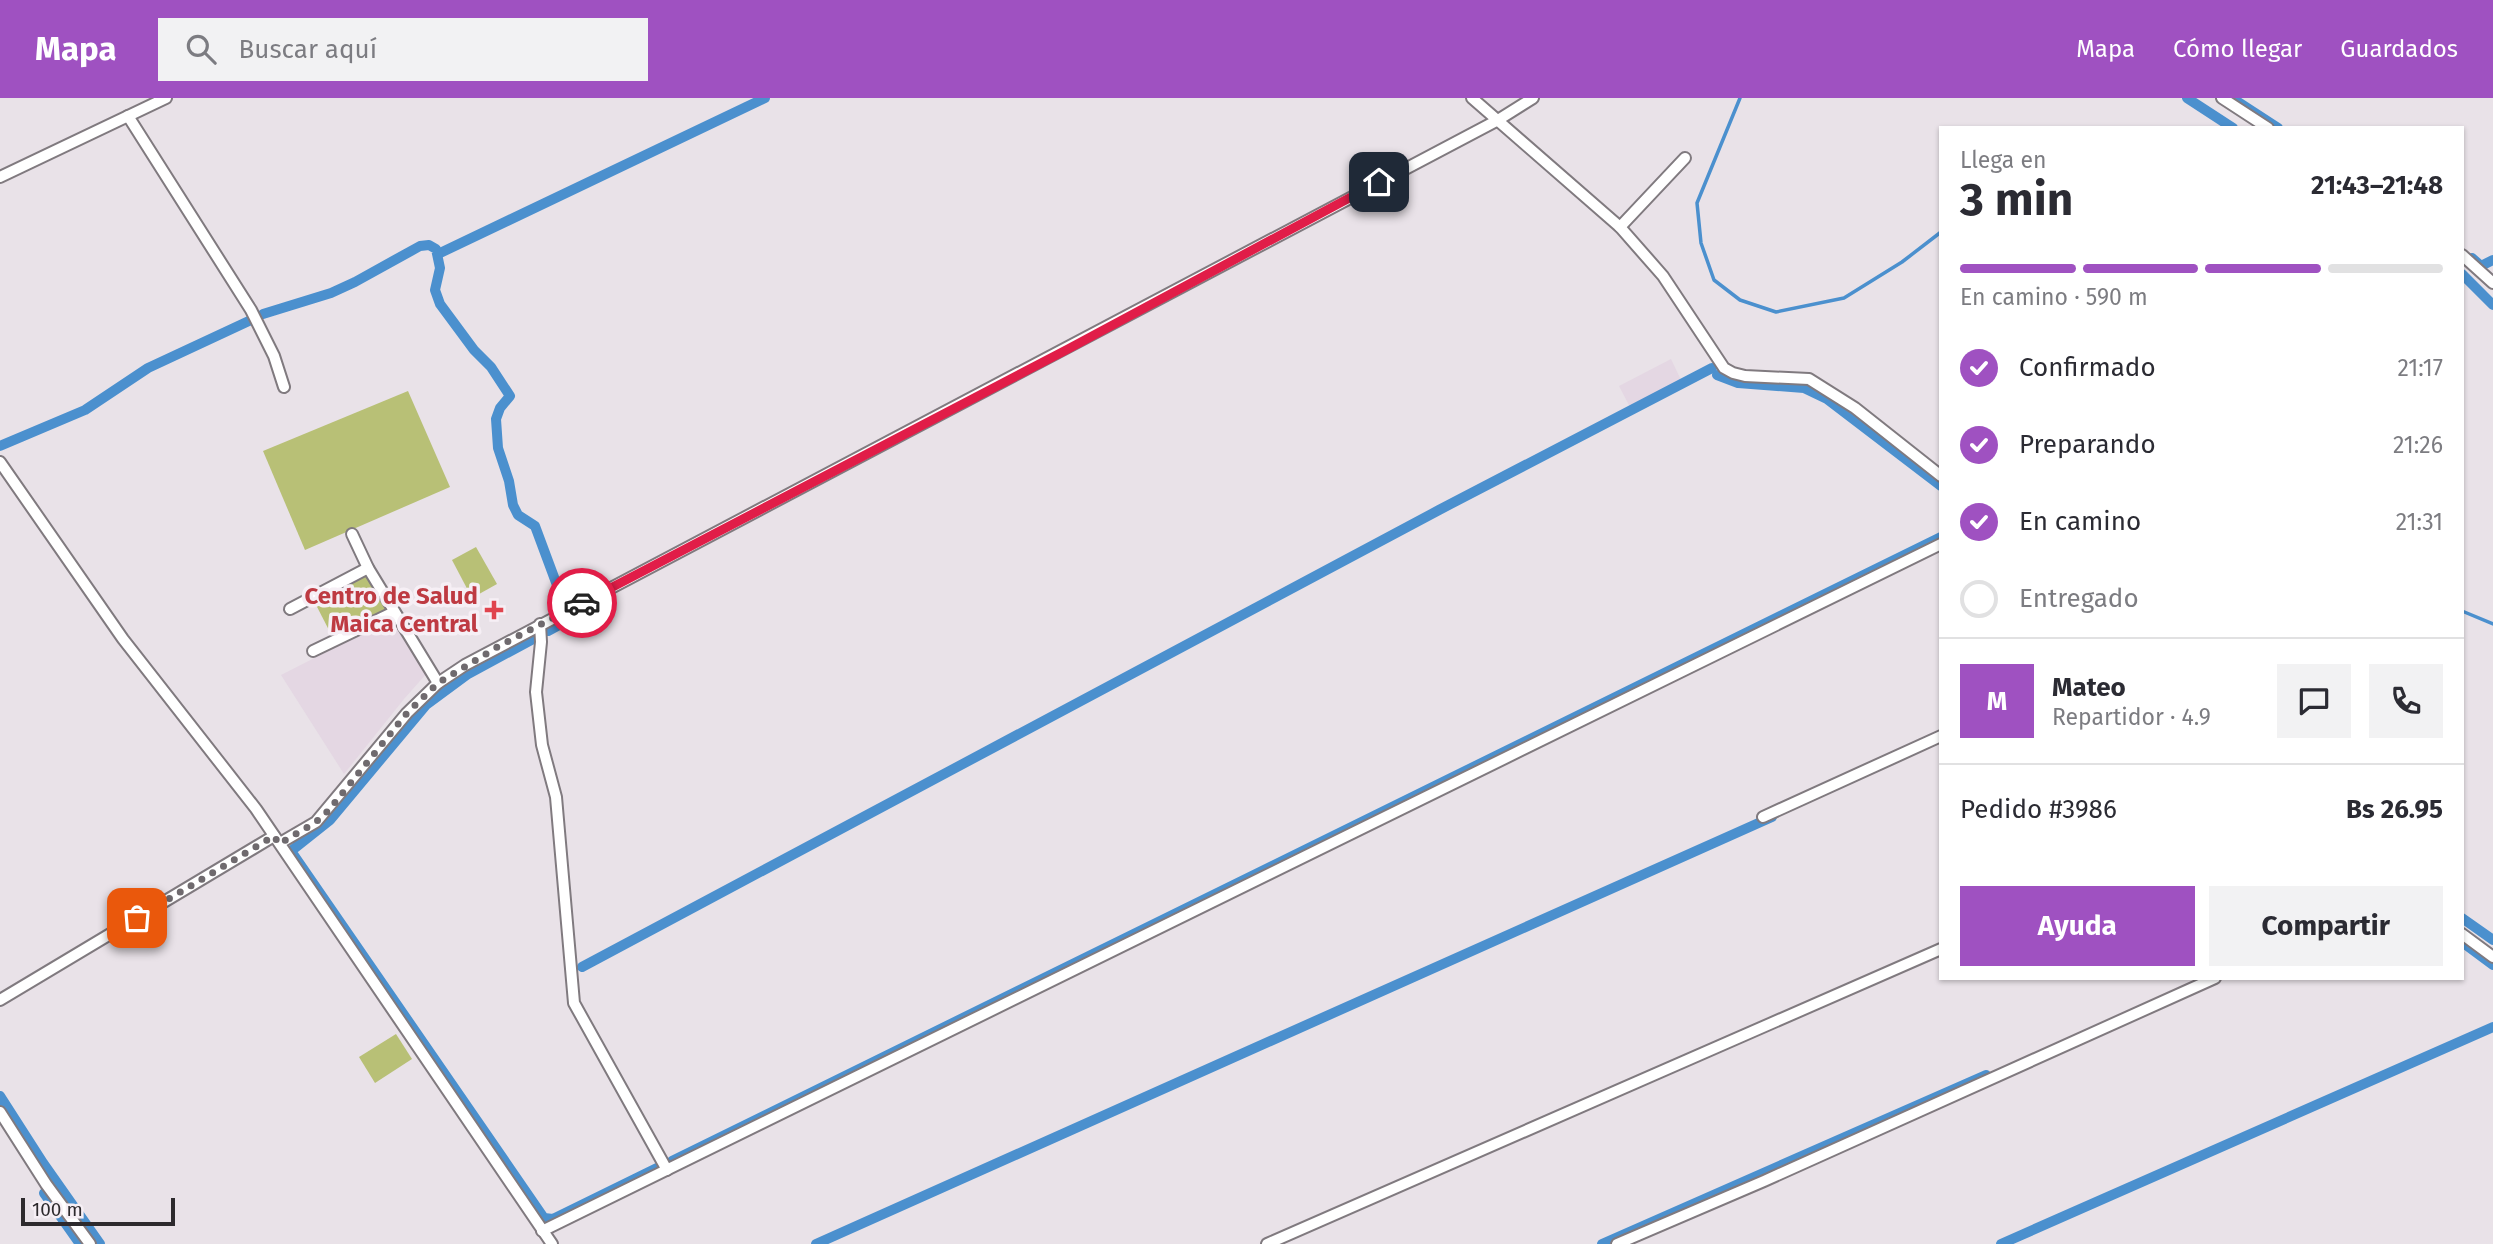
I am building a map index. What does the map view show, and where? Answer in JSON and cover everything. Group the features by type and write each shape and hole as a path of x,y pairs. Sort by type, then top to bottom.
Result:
{"street":[{"path":"0,177 166,98"},
{"path":"1472,98 1620,227 1662,276 1724,368 1745,376 1809,379 1855,408 1939,473"},
{"path":"0,1000 277,840 316,822 328,811 407,713 438,683 540,624 1045,360 1498,120 1533,98"},
{"path":"2222,98 2265,126"},
{"path":"128,116 251,310 274,356 284,387"},
{"path":"1620,227 1685,158"},
{"path":"2464,257 2493,283"},
{"path":"0,462 123,639 232,776 552,1244"},
{"path":"352,534 368,568 438,683"},
{"path":"542,1231 1939,545"},
{"path":"289,608 368,568"},
{"path":"313,652 394,612"},
{"path":"540,624 536,692 542,746 556,797 574,1003 667,1170"},
{"path":"1763,817 1939,737"},
{"path":"2464,935 2493,957"},
{"path":"1267,1244 1939,950"},
{"path":"1618,1244 1765,1181 2211,980"},
{"path":"0,1112 46,1184 90,1244"}],"shaded area":[{"path":"1671,359 1681,380 1631,409 1619,386"},
{"path":"393,618 427,673 344,774 281,675"}],"green space":[{"path":"408,391 450,487 305,550 263,451"},
{"path":"476,547 497,584 472,598 452,560"},
{"path":"366,575 385,610 332,636 314,601"},
{"path":"396,1034 412,1059 375,1083 359,1057"}],"waterway":[{"path":"438,254 765,98"},
{"path":"1740,98 1697,203 1701,243 1714,280 1740,300 1776,312 1844,298 1902,262 1939,234"},
{"path":"2187,98 2230,126"},
{"path":"2232,98 2275,126"},
{"path":"263,314 331,293 420,246 429,245 436,249 440,268 435,290 440,304 474,350 491,367 510,396 500,408 496,419 498,448 509,481 513,505 518,515 535,526 564,604"},
{"path":"2472,258 2481,266 2493,260"},
{"path":"2464,276 2493,305"},
{"path":"0,446 85,410 148,368 251,320"},
{"path":"582,967 1439,510 1712,368"},
{"path":"1717,375 1738,383 1804,388 1827,399 1939,484"},
{"path":"672,1161 1939,538"},
{"path":"2464,612 2493,624"},
{"path":"548,631 570,619"},
{"path":"533,639 468,674 426,705 330,820 291,851 544,1218 553,1219 657,1168"},
{"path":"816,1244 1772,817"},
{"path":"2464,919 2493,940"},
{"path":"2464,943 2493,965"},
{"path":"2001,1244 2493,1027"},
{"path":"1602,1244 1986,1075"},
{"path":"0,1096 100,1244"},
{"path":"44,1193 80,1244"}],"way so far":[{"path":"137,918 274,836 279,844 316,822 328,811 407,713 438,683 499,646 582,603"}],"place":[{"name":"Centro de Salud Maica Central","path":"494,610"}],"route":[{"path":"582,603 1068,349 1379,182"}]}
